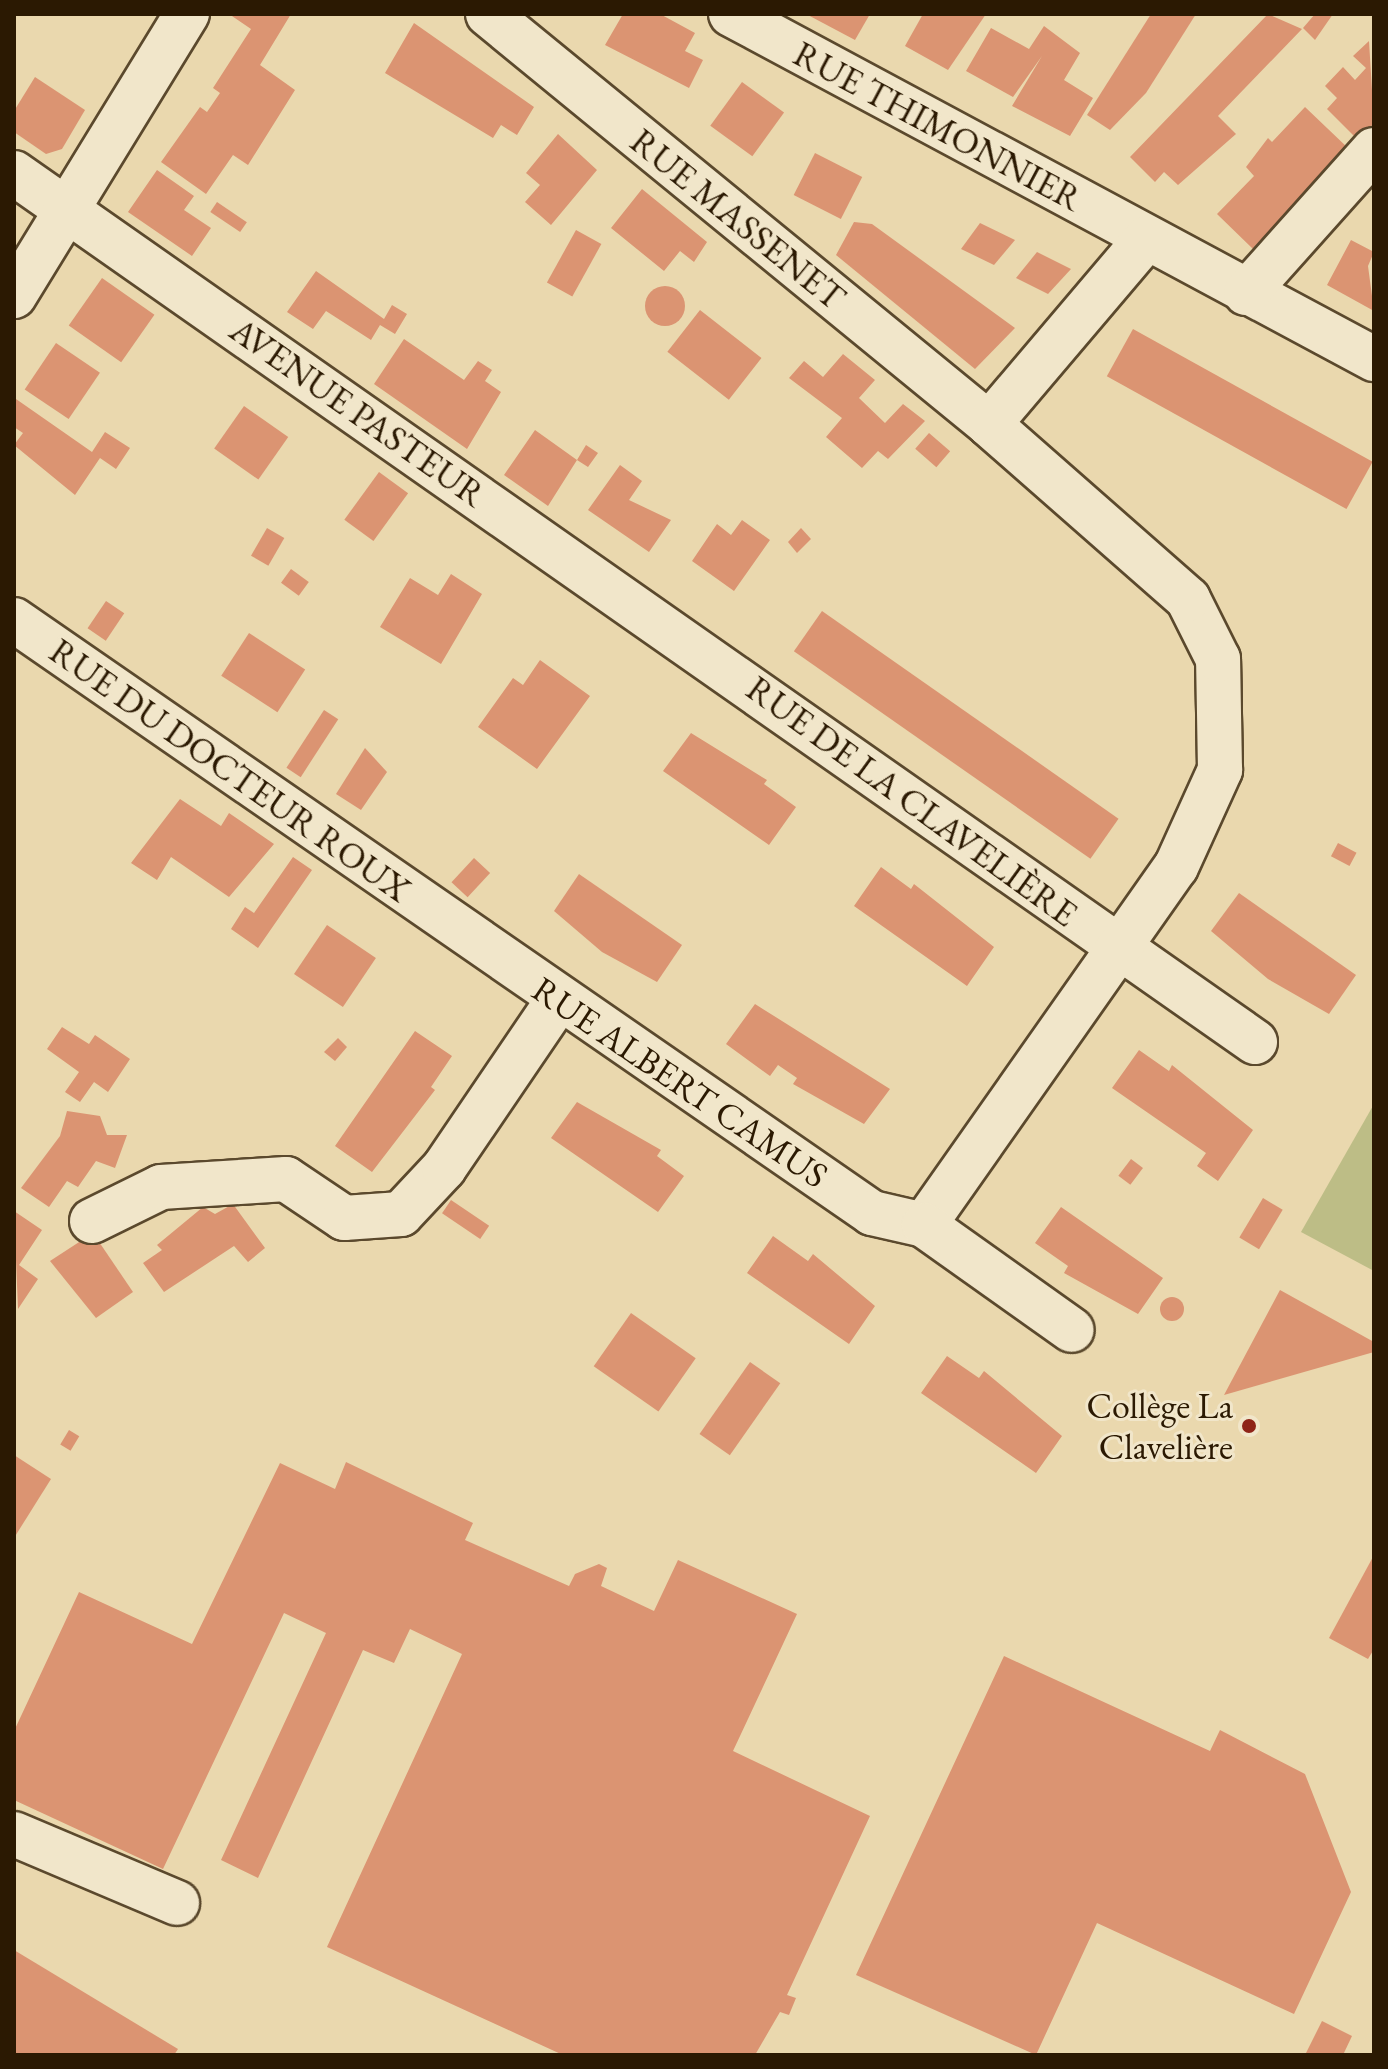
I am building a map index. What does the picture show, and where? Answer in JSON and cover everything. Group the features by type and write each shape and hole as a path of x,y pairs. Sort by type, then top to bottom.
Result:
{"street":[{"path":"14,296 187,14"},
{"name":"RUE MASSENET","path":"488,14 989,424"},
{"name":"RUE THIMONNIER","path":"731,14 1374,359"},
{"path":"1246,293 1374,150"},
{"name":"AVENUE PASTEUR","path":"14,173 703,651"},
{"path":"924,1225 1120,951 1176,867 1220,770 1218,659 1188,599 989,424 1146,239"},
{"name":"RUE DU DOCTEUR ROUX","path":"14,620 446,920"},
{"name":"RUE DE LA CLAVELIÈRE","path":"703,651 1120,951"},
{"name":"RUE ALBERT CAMUS","path":"446,920 558,1000 872,1213 924,1225 1072,1330"},
{"path":"1120,951 1255,1042"},
{"path":"92,1221 161,1187 286,1179 344,1218 401,1214 444,1168 558,1000"},
{"path":"14,1834 177,1903"}],"green space":[{"path":"1374,1104 1374,1271 1301,1232"}],"building":[{"path":"229,14 291,14 260,65 295,90 248,165 233,155 206,194 161,162 200,107 207,112 220,93 213,88 251,29"},
{"path":"623,14 660,14 695,33 685,51 703,60 689,88 605,45"},
{"path":"806,14 870,14 855,40"},
{"path":"923,14 986,14 948,70 905,46"},
{"path":"1151,14 1196,14 1146,93 1110,130 1087,115"},
{"path":"1268,14 1302,29 1218,116 1236,134 1178,185 1164,172 1155,182 1130,157"},
{"path":"1315,14 1333,14 1315,40 1303,28"},
{"path":"414,23 534,107 517,135 501,125 493,138 385,73"},
{"path":"1044,26 1080,53 1064,80 1093,98 1070,136 1012,106 1042,56 1013,97 966,71 991,28 1029,49"},
{"path":"1369,41 1374,123 1358,140 1327,109 1337,98 1325,86 1343,67 1355,80 1366,68 1353,56"},
{"path":"35,77 85,110 62,149 46,154 14,132 14,111"},
{"path":"742,82 784,113 752,156 710,126"},
{"path":"1305,107 1349,149 1253,249 1217,214 1254,176 1246,167 1268,138 1272,142"},
{"path":"558,134 597,170 551,225 525,202 540,185 526,173"},
{"path":"815,153 862,177 841,219 794,195"},
{"path":"157,170 194,196 184,210 211,228 192,256 128,212"},
{"path":"642,189 707,242 694,262 680,251 664,271 611,228"},
{"path":"217,202 247,222 240,232 210,212"},
{"path":"854,222 872,224 1015,328 975,369 836,255"},
{"path":"980,223 1015,240 994,265 961,249"},
{"path":"576,230 601,244 572,297 547,282"},
{"path":"1351,240 1374,252 1368,266 1374,311 1327,285"},
{"path":"1037,252 1071,269 1048,294 1016,278"},
{"path":"316,271 384,319 392,305 407,314 395,334 380,325 371,340 326,311 313,329 287,312"},
{"path":"102,278 154,315 121,362 69,326"},
{"path":"665,286 679,292 685,306 679,320 665,326 651,320 645,306 651,292"},
{"path":"700,310 761,358 729,400 667,352"},
{"path":"1133,329 1373,462 1346,509 1107,376"},
{"path":"404,339 464,380 478,361 492,370 485,381 501,392 467,449 374,384"},
{"path":"56,343 100,373 69,419 25,389"},
{"path":"843,354 875,380 859,398 885,423 903,404 925,421 888,459 878,451 862,468 826,437 842,418 789,378 804,361 823,377"},
{"path":"16,399 92,452 105,432 130,448 116,469 100,458 75,495 14,445 23,433 14,427"},
{"path":"244,406 288,437 258,480 214,449"},
{"path":"535,430 577,460 548,506 504,475"},
{"path":"929,433 950,451 936,467 915,449"},
{"path":"586,445 598,453 588,467 577,460"},
{"path":"620,465 642,481 629,500 671,520 649,552 588,510"},
{"path":"379,472 408,493 373,541 344,520"},
{"path":"742,520 770,540 734,591 692,561 717,524 731,535"},
{"path":"267,528 284,538 268,566 251,556"},
{"path":"801,528 811,539 797,553 788,542"},
{"path":"291,569 309,582 299,596 281,583"},
{"path":"451,574 482,594 441,664 380,627 410,578 438,595"},
{"path":"106,601 124,613 106,641 88,628"},
{"path":"822,611 1119,819 1090,859 794,651"},
{"path":"249,633 305,669 277,712 221,676"},
{"path":"540,660 590,696 537,769 478,727 513,678 523,685"},
{"path":"324,710 338,719 301,777 286,768"},
{"path":"691,733 767,780 764,784 796,807 769,845 663,771"},
{"path":"365,748 387,772 361,810 336,794"},
{"path":"180,799 221,826 229,813 274,844 229,897 171,857 157,880 131,863"},
{"path":"1338,843 1357,853 1349,866 1331,856"},
{"path":"293,857 312,870 258,948 231,929 245,907 254,913"},
{"path":"474,858 490,873 468,897 451,882"},
{"path":"881,867 911,889 914,884 994,947 967,986 854,906"},
{"path":"579,874 682,945 657,982 602,952 554,911"},
{"path":"1239,893 1356,975 1329,1014 1268,979 1211,931"},
{"path":"327,925 376,958 343,1007 294,974"},
{"path":"755,1004 890,1089 864,1124 793,1084 797,1078 778,1065 770,1076 726,1044"},
{"path":"62,1027 89,1044 95,1035 130,1059 108,1092 94,1082 80,1102 65,1092 79,1072 47,1049"},
{"path":"415,1031 452,1056 431,1087 435,1090 372,1172 335,1146"},
{"path":"338,1038 347,1047 335,1061 324,1052"},
{"path":"1139,1050 1169,1071 1172,1065 1253,1130 1218,1181 1197,1166 1206,1153 1112,1088"},
{"path":"577,1102 661,1150 657,1156 684,1176 658,1212 551,1138"},
{"path":"67,1111 100,1116 107,1135 127,1135 115,1168 96,1161 78,1187 67,1181 49,1207 21,1188 60,1136"},
{"path":"1131,1159 1143,1168 1130,1185 1118,1176"},
{"path":"1263,1198 1283,1210 1259,1249 1239,1237"},
{"path":"451,1200 489,1226 480,1239 442,1213"},
{"path":"233,1204 265,1248 248,1262 234,1246 164,1292 143,1263 162,1250 157,1245 203,1207 215,1214"},
{"path":"1061,1207 1163,1278 1138,1314 1064,1273 1068,1266 1035,1243"},
{"path":"14,1211 42,1230 19,1265 38,1279 18,1309"},
{"path":"93,1233 133,1292 96,1318 50,1261"},
{"path":"773,1236 808,1261 813,1254 875,1306 849,1344 747,1273"},
{"path":"1280,1290 1374,1342 1374,1352 1224,1395"},
{"path":"1172,1297 1183,1304 1184,1309 1177,1320 1172,1321 1161,1314 1160,1309 1167,1298"},
{"path":"631,1313 696,1358 658,1412 594,1366"},
{"path":"947,1356 979,1378 984,1371 1062,1436 1036,1473 921,1393"},
{"path":"750,1362 780,1383 730,1455 700,1434"},
{"path":"69,1430 79,1436 71,1451 60,1445"},
{"path":"14,1455 51,1479 14,1538"},
{"path":"346,1462 473,1523 465,1540 569,1586 575,1574 599,1564 607,1568 601,1586 654,1611 678,1560 797,1614 733,1751 870,1816 787,1995 796,1998 789,2015 780,2012 755,2055 563,2055 327,1947 462,1654 410,1629 394,1663 363,1650 258,1878 221,1860 326,1633 284,1613 163,1869 14,1800 14,1731 79,1592 192,1644 280,1463 335,1489"},
{"path":"1374,1555 1374,1649 1368,1659 1329,1638"},
{"path":"1004,1656 1210,1751 1220,1730 1305,1774 1351,1892 1294,2014 1097,1923 1036,2055 856,1975"},
{"path":"14,1950 178,2049 174,2055 14,2055"},
{"path":"1322,2021 1352,2036 1343,2055 1305,2055"}],"place":[{"name":"Collège La Clavelière","path":"1249,1426"}]}
